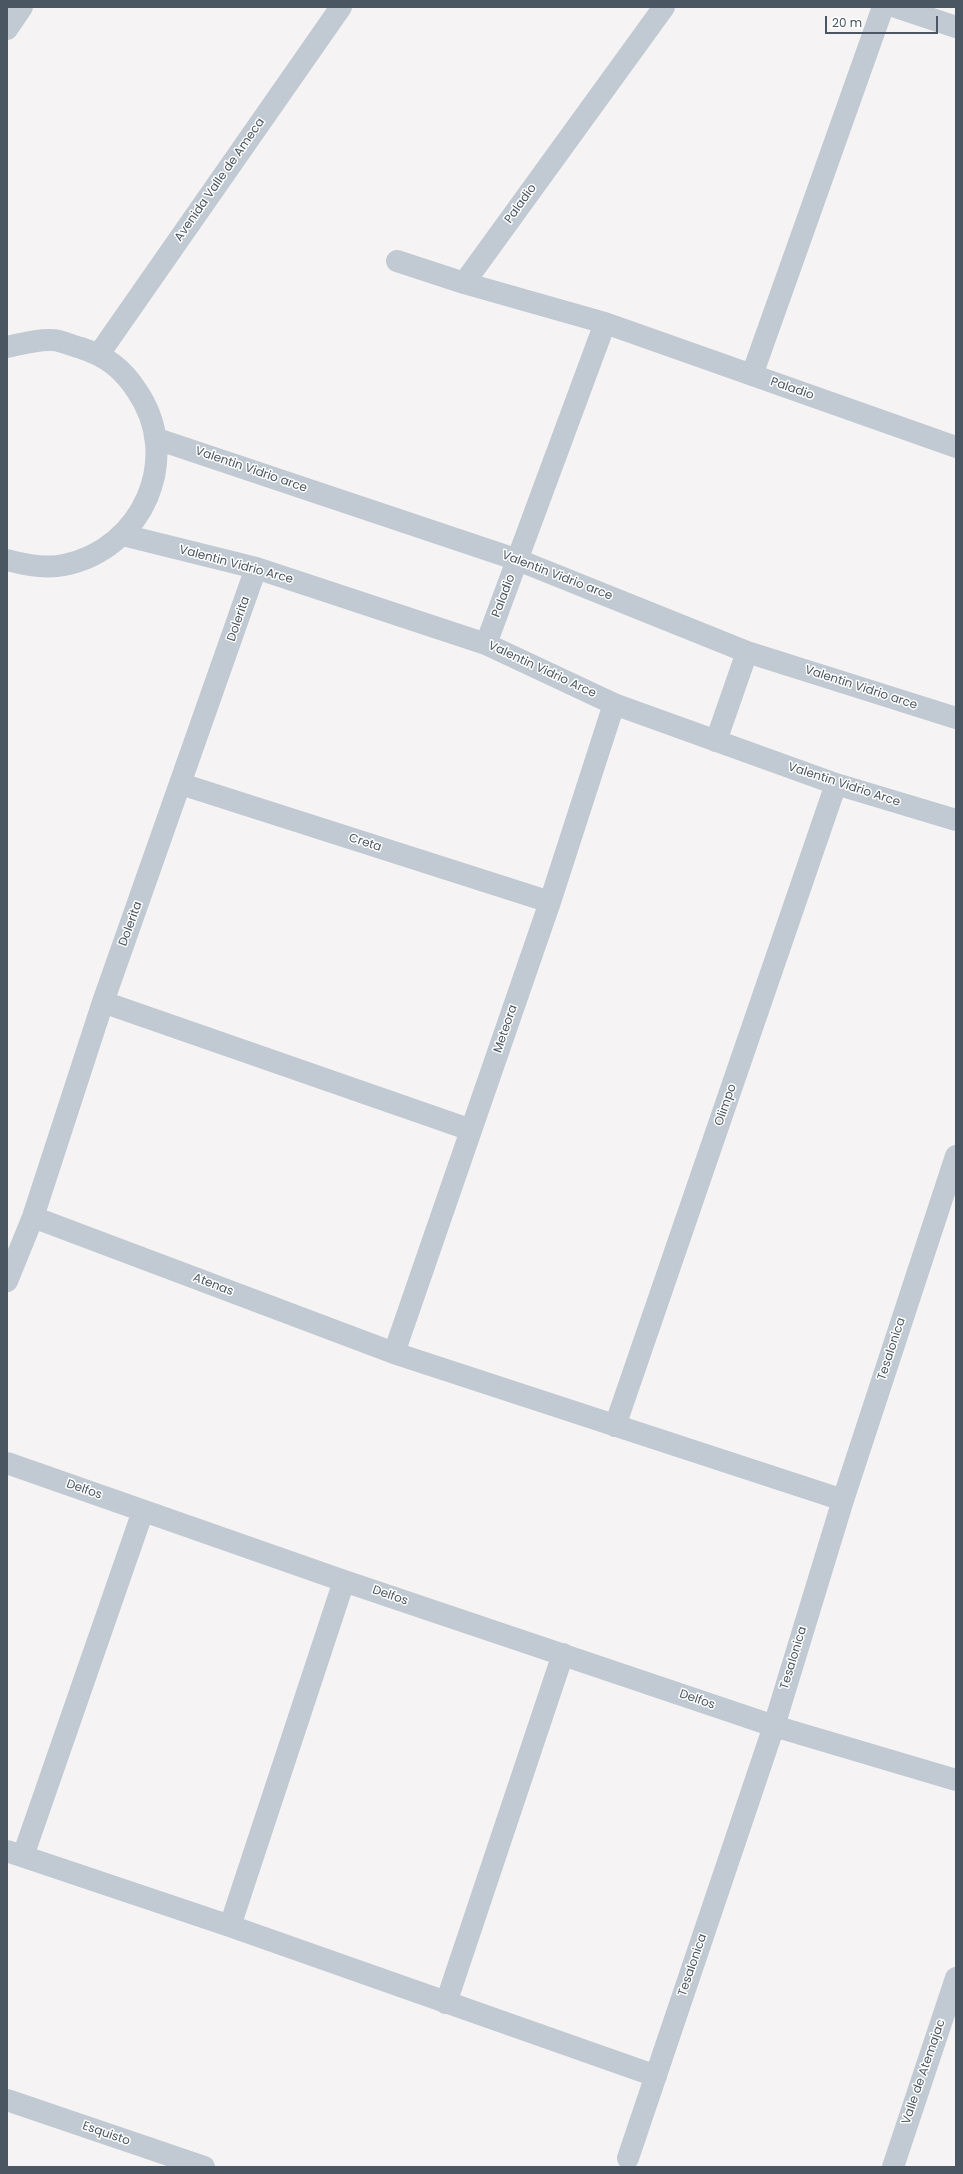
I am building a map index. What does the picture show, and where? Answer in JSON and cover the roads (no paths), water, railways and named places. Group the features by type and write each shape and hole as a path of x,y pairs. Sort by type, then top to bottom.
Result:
{"street":[{"path":"7,29 22,7"},
{"name":"Avenida Valle de Ameca","path":"99,354 341,7"},
{"name":"Paladio","path":"664,7 464,283 605,323 956,447"},
{"path":"752,375 883,7"},
{"path":"896,7 956,27"},
{"path":"397,260 464,283"},
{"name":"Paladio","path":"486,644 605,323"},
{"path":"7,347 52,340 99,354 127,375 147,404 157,439 156,474 144,507 122,535 95,555 63,565 29,566 7,560"},
{"name":"Valentin Vidrio arce","path":"157,439 518,560 747,652 956,718"},
{"name":"Valentin Vidrio Arce","path":"122,535 256,568 486,644 614,704 836,784 956,820"},
{"name":"Dolerita","path":"7,1281 33,1217 103,1002 256,568"},
{"path":"716,741 747,652"},
{"name":"Meteora","path":"394,1353 550,902 614,704"},
{"name":"Creta","path":"181,784 550,902"},
{"name":"Olimpo","path":"615,1426 836,784"},
{"path":"103,1002 471,1130"},
{"name":"Tesalonica","path":"628,2158 774,1726 842,1500 956,1156"},
{"name":"Atenas","path":"33,1217 394,1353 842,1500"},
{"name":"Delfos","path":"7,1463 344,1580 774,1726 956,1780"},
{"path":"144,1511 15,1853 230,1926 656,2076"},
{"path":"230,1926 344,1580"},
{"path":"446,2003 563,1654"},
{"name":"Valle de Atemajac","path":"893,2167 956,1978"},
{"name":"Esquisto","path":"7,2100 168,2161 204,2167"}]}
